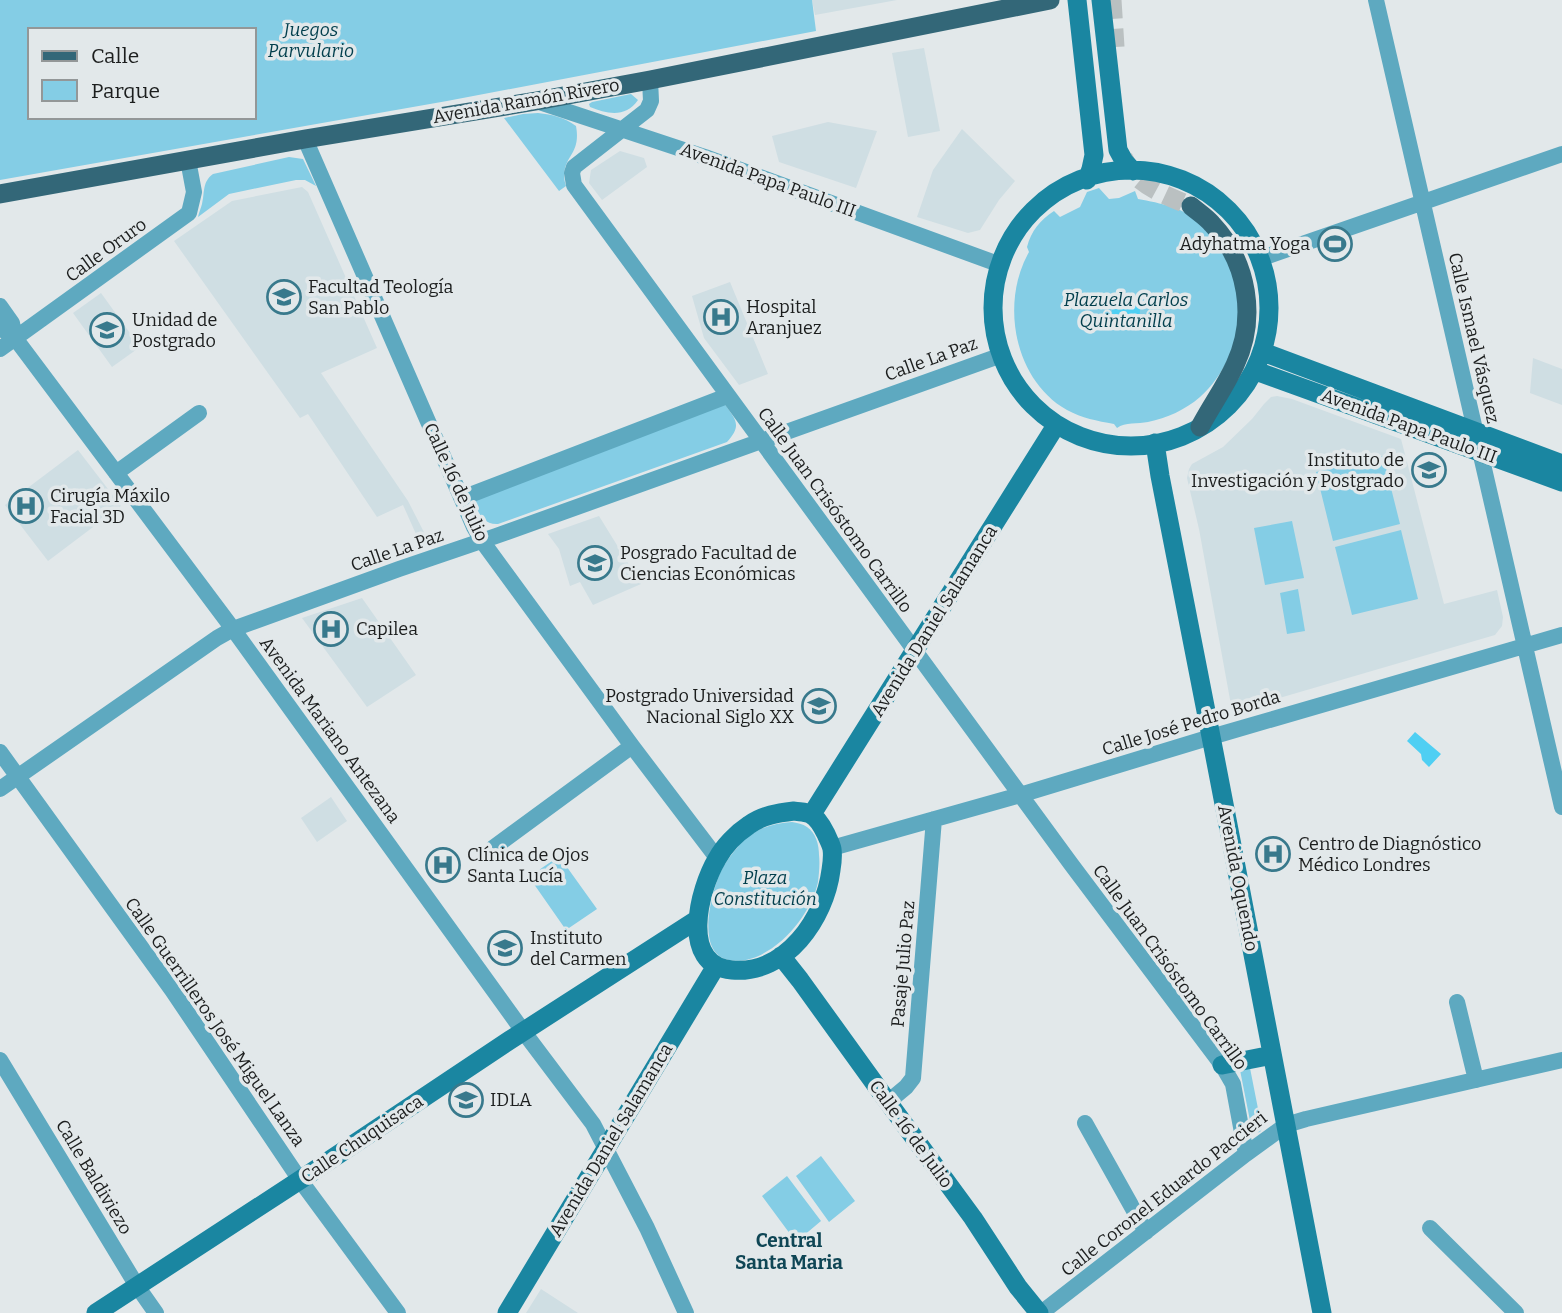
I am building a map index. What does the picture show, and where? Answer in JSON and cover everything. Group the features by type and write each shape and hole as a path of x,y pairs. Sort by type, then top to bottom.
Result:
{"main road":[{"name":"Avenida Ramón Rivero","path":"0,194 650,80 1050,0"},
{"path":"1077,0 1094,155 1087,180"},
{"path":"1101,0 1118,150 1133,171"},
{"path":"1133,171 1171,175 1194,183 1214,194 1229,207 1254,239 1262,258 1270,305 1268,329 1256,371 1233,403 1186,435 1155,443 1124,444 1088,439 1055,427 1037,413 1008,377 993,334 992,316 998,264 1025,222 1063,191 1087,180 1133,171"},
{"path":"1191,206 1211,223 1227,243 1239,265 1246,290 1248,316 1244,341 1235,365 1200,427"},
{"name":"Avenida Papa Paulo III","path":"1263,352 1562,464"},
{"name":"Avenida Papa Paulo III","path":"1256,371 1562,482"},
{"name":"Avenida Daniel Salamanca","path":"812,814 1055,427"},
{"name":"Avenida Oquendo","path":"1155,443 1322,1313"},
{"path":"794,811 812,814 823,828 832,848 830,883 822,905 814,922 793,947 757,968 742,971 716,967 709,962 699,944 698,919 703,893 717,858 732,839 750,824 772,813 794,811"},
{"name":"Calle Chuquisaca","path":"96,1313 523,1031 698,919"},
{"name":"Calle 16 de Julio","path":"781,956 973,1219 1018,1287 1040,1313"},
{"name":"Avenida Daniel Salamanca","path":"507,1313 716,967"},
{"path":"1222,1065 1272,1055"}],"street":[{"name":"Calle Ismael Vásquez","path":"1376,0 1524,646 1546,767 1562,807"},
{"name":"Calle Juan Crisóstomo Carrillo","path":"650,80 651,101 647,110 574,167 573,185 1222,1065 1233,1084 1246,1154"},
{"name":"Avenida Papa Paulo III","path":"536,101 705,157 998,264"},
{"name":"Calle 16 de Julio","path":"305,139 482,541 717,858"},
{"path":"1262,258 1562,154"},
{"name":"Calle Oruro","path":"0,349 189,213 194,192 188,160"},
{"name":"Avenida Mariano Antezana","path":"0,306 12,323 15,338"},
{"name":"Avenida Mariano Antezana","path":"0,326 15,338 233,629 593,1124 647,1228 686,1313"},
{"name":"Calle La Paz","path":"0,789 233,629 999,356"},
{"path":"462,498 727,396"},
{"path":"116,473 199,413"},
{"name":"Calle José Pedro Borda","path":"832,848 1562,635"},
{"path":"493,848 632,746"},
{"name":"Calle Guerrilleros José Miguel Lanza","path":"0,752 172,990 300,1180 398,1313"},
{"name":"Pasaje Julio Paz","path":"888,1102 913,1078 934,819"},
{"path":"1457,1002 1476,1080"},
{"name":"Calle Baldiviezo","path":"0,1060 156,1313"},
{"name":"Calle Coronel Eduardo Paccieri","path":"1040,1313 1286,1125 1562,1060"},
{"path":"1085,1123 1146,1231"},
{"path":"1430,1228 1516,1313"}],"shaded area":[{"path":"812,0 897,0 815,15"},
{"path":"924,48 940,131 908,137 892,53"},
{"path":"828,122 877,131 856,188 779,162 772,136"},
{"path":"962,129 1015,181 980,230 968,233 917,217 933,170"},
{"path":"620,151 644,158 647,167 602,200 589,183 591,170"},
{"name":"Facultad Teología San Pablo","path":"302,187 308,192 377,348 321,373 408,501 428,540 420,543 403,505 377,517 308,414 300,418 174,241 232,201"},
{"name":"Hospital Aranjuez","path":"730,282 768,374 739,385 704,338 692,296"},
{"name":"Unidad de Postgrado","path":"101,293 140,347 112,367 73,313"},
{"path":"1126,297 1136,301 1140,311 1136,321 1126,325 1116,321 1112,311 1116,301"},
{"path":"1533,358 1562,369 1562,405 1530,393"},
{"path":"1277,396 1401,439 1444,604 1497,590 1503,617 1502,626 1495,635 1238,710 1231,705 1187,478 1192,464 1223,447 1271,397"},
{"path":"78,450 121,506 48,561 5,505"},
{"name":"Posgrado Facultad de Ciencias Económicas","path":"599,516 641,584 593,605 580,582 570,586 559,549 548,534"},
{"path":"362,598 416,675 367,707 302,618"},
{"path":"1415,732 1441,754 1429,767 1422,760 1421,754 1407,741"},
{"path":"331,797 347,821 317,842 301,818"},
{"path":"541,1289 578,1313 526,1313"}],"green space":[{"name":"Juegos Parvulario","path":"0,0 812,0 816,31 447,101 0,180"},
{"path":"631,94 638,100 622,112 603,111 590,107 589,104 592,102"},
{"path":"538,113 567,120 576,126 575,148 565,168 566,186 559,191 504,118"},
{"path":"289,157 303,159 316,186 305,180 296,180 229,194 198,217 205,184 213,174"},
{"name":"Plazuela Carlos Quintanilla","path":"1099,188 1109,199 1135,191 1138,199 1172,207 1196,219 1226,257 1238,296 1239,315 1231,351 1213,383 1194,402 1176,413 1117,428 1114,424 1073,413 1049,397 1024,360 1017,339 1014,316 1020,272 1034,231 1040,222 1054,211 1060,217 1080,207 1087,192"},
{"path":"724,403 736,422 735,431 727,442 498,524 484,520 472,498"},
{"path":"1383,456 1400,524 1333,541 1316,472"},
{"path":"1292,521 1304,578 1265,585 1254,528"},
{"path":"1401,530 1418,599 1352,615 1335,547"},
{"path":"1298,589 1305,631 1287,634 1280,593"},
{"name":"Plaza Constitución","path":"792,822 804,825 810,830 818,847 818,882 807,910 786,937 759,956 729,960 718,955 712,947 708,922 713,893 721,871 743,841 752,834 771,825"},
{"path":"559,856 597,909 566,930 529,877"},
{"path":"1250,1068 1262,1129 1255,1133 1252,1131 1240,1070"},
{"path":"821,1156 855,1201 829,1222 796,1176"},
{"path":"787,1176 821,1221 796,1242 762,1196"}],"tunnel":[{"path":"1112,0 1115,47"},
{"path":"1123,157 1128,167 1143,182 1191,206"}],"place":[{"name":"Adyhatma Yoga","path":"1335,244"},
{"name":"Facultad Teología San Pablo","path":"284,297"},
{"name":"Hospital Aranjuez","path":"721,317"},
{"name":"Unidad de Postgrado","path":"107,330"},
{"name":"Instituto de Investigación y Postgrado","path":"1429,470"},
{"name":"Cirugía Máxilo Facial 3D","path":"26,506"},
{"name":"Posgrado Facultad de Ciencias Económicas","path":"595,563"},
{"name":"Capilea","path":"331,629"},
{"name":"Postgrado Universidad Nacional Siglo XX","path":"819,706"},
{"name":"Centro de Diagnóstico Médico Londres","path":"1273,854"},
{"name":"Clínica de Ojos Santa Lucía","path":"443,865"},
{"name":"Instituto del Carmen","path":"505,948"},
{"name":"IDLA","path":"466,1100"}],"district":[{"name":"Central Santa Maria","path":"789,1251"}]}
